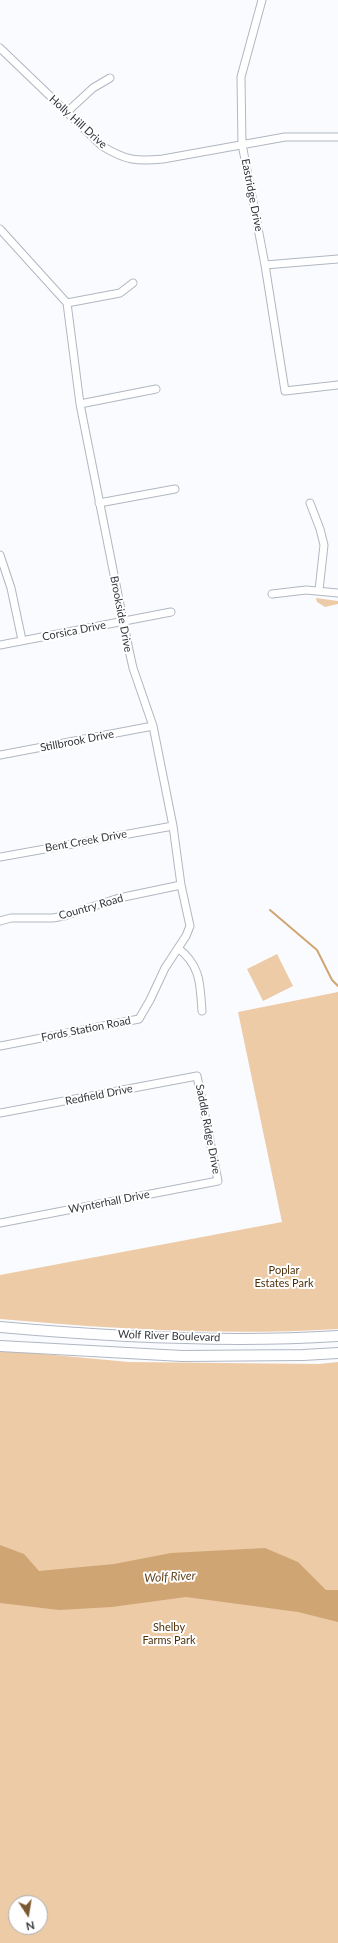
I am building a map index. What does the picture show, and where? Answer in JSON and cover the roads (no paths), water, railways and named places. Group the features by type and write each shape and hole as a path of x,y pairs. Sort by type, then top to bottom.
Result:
{"main road":[{"name":"Wolf River Boulevard","path":"0,1327 183,1338 302,1338 338,1336"},
{"name":"Wolf River Boulevard","path":"0,1346 182,1356 302,1355 338,1353"}],"street":[{"name":"Eastridge Drive","path":"262,0 240,77 242,144 265,265 285,391 338,385"},
{"name":"Holly Hill Drive","path":"0,48 102,146 118,156 129,159 144,161 163,159 285,137 338,137"},
{"path":"67,112 92,88 110,78"},
{"path":"0,228 67,303 120,293 133,283"},
{"path":"265,265 338,259"},
{"name":"Brookside Drive","path":"67,303 80,404 123,621 133,668 153,726 173,826 181,885 190,926 186,936 178,948"},
{"path":"80,404 156,389"},
{"path":"100,503 175,489"},
{"path":"310,503 320,529 324,545 319,590"},
{"path":"0,555 11,588 22,640"},
{"path":"272,594 297,590 319,590 338,593"},
{"name":"Corsica Drive","path":"0,645 171,612"},
{"name":"Stillbrook Drive","path":"0,755 153,726"},
{"name":"Bent Creek Drive","path":"0,857 173,826"},
{"name":"Country Road","path":"0,921 11,918 48,918 64,916 119,898 181,885"},
{"path":"178,948 190,958 195,966 200,986 202,1011"},
{"name":"Fords Station Road","path":"0,1046 139,1019 165,968 178,948"},
{"name":"Redfield Drive","path":"0,1113 197,1076"},
{"name":"Saddle Ridge Drive","path":"197,1076 218,1181"},
{"name":"Wynterhall Drive","path":"0,1223 218,1181"}],"water":[{"name":"Wolf River","path":"0,1545 24,1554 39,1571 114,1564 171,1553 265,1548 298,1562 326,1590 338,1590 338,1622 298,1612 186,1597 112,1607 59,1610 0,1603"}],"waterway":[{"path":"270,910 317,950 332,980 338,986"}],"park label":[{"name":"Poplar Estates Park","path":"284,1276"},
{"name":"Shelby Farms Park","path":"169,1633"}]}
